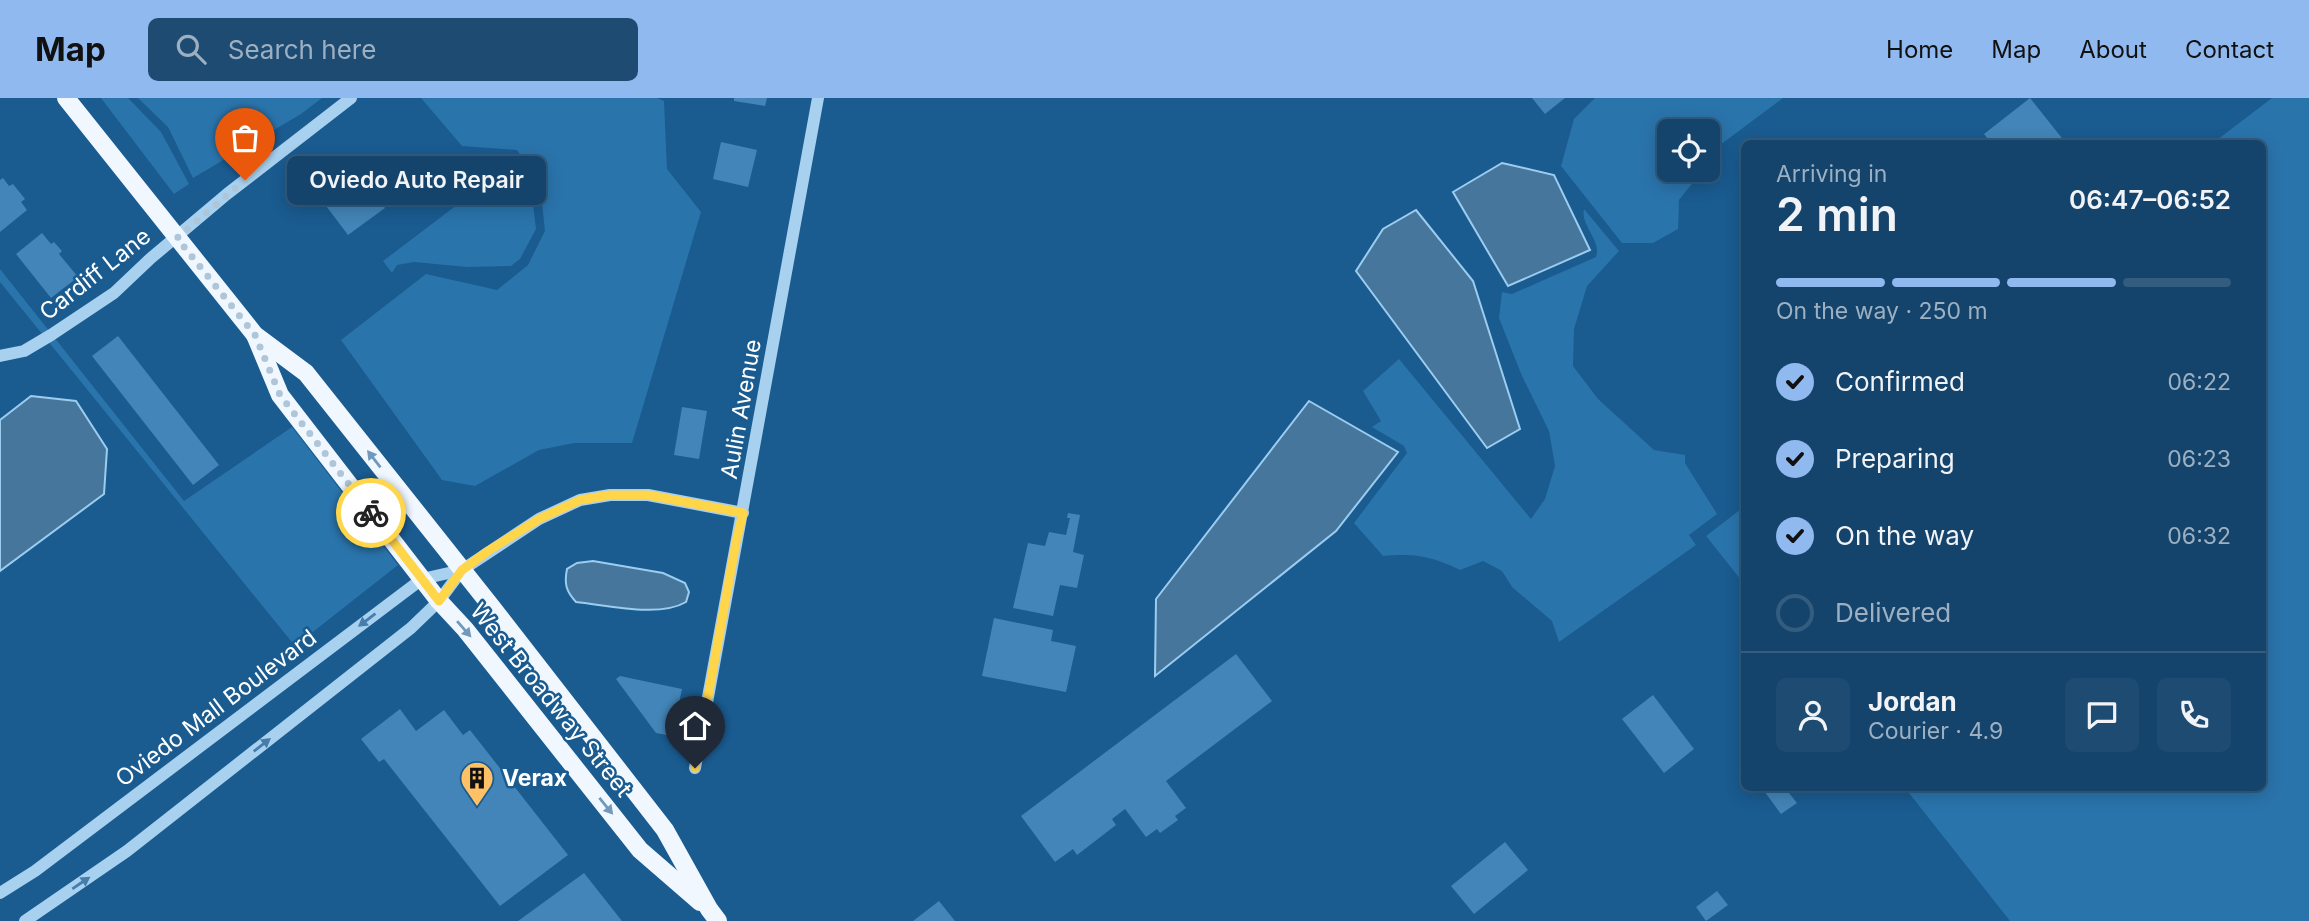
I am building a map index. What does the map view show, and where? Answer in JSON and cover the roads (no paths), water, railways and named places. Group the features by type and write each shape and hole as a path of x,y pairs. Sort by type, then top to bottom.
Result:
{"main road":[{"name":"West Broadway Street","path":"66,98 255,335 306,373 666,830 713,915"},
{"name":"West Broadway Street","path":"255,335 280,395 439,601 465,629 640,850 713,915"}],"street":[{"name":"Cardiff Lane","path":"0,356 24,351 114,293 227,194 351,98"},
{"name":"Aulin Avenue","path":"695,768 818,98"},
{"name":"Oviedo Mall Boulevard","path":"25,921 137,844 411,628 439,601 462,570 539,519 580,500 610,495 648,495 743,513"},
{"name":"Oviedo Mall Boulevard","path":"0,893 35,871 422,579 462,570"}],"place":[{"name":"Oviedo Auto Repair","path":"245,180"},
{"name":"Verax","path":"477,808"}]}
